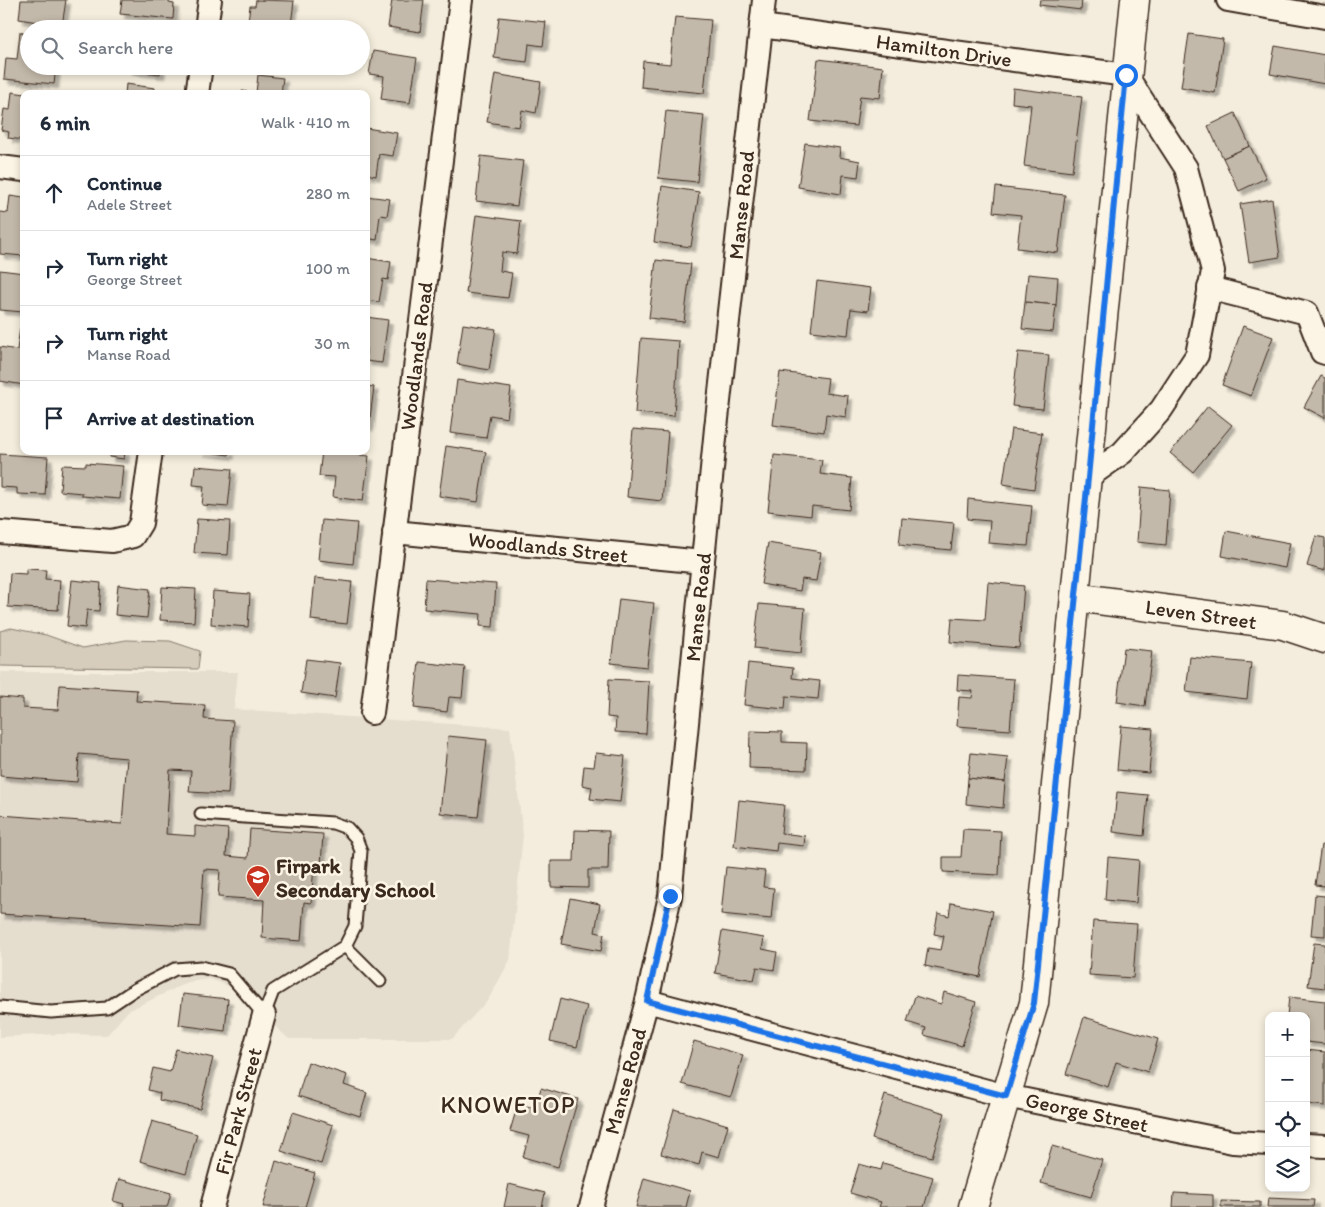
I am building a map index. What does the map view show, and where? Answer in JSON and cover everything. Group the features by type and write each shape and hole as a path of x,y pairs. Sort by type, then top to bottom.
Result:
{"street":[{"path":"207,20 210,0"},
{"name":"Woodlands Road","path":"372,713 461,0"},
{"name":"Manse Road","path":"591,1207 647,1001 670,896 716,428 764,0"},
{"path":"973,1207 1034,1003 1135,0"},
{"path":"1228,0 1325,17"},
{"name":"Hamilton Drive","path":"761,26 1126,75"},
{"path":"198,90 200,75"},
{"path":"1088,478 1122,453 1161,410 1197,355 1213,271 1186,168 1126,75"},
{"path":"0,167 20,170"},
{"path":"1209,288 1316,309 1322,352 1325,353"},
{"path":"0,532 112,541 133,536 141,523 150,455"},
{"name":"Woodlands Street","path":"394,532 703,562"},
{"name":"Leven Street","path":"1075,597 1283,625 1325,639"},
{"name":"George Street","path":"647,1001 1006,1096 1233,1142 1265,1144"},
{"name":"Fir Park Street","path":"212,1207 264,1016"},
{"path":"1310,1145 1325,1146"}],"lane":[{"path":"201,814 333,823 347,828 356,838 362,851 355,926 345,946 273,991 264,1016"},
{"path":"345,946 380,981"},
{"path":"0,1007 51,1012 107,1008 134,990 175,969 201,967 229,974 264,1016"}],"shaded area":[{"path":"11,628 46,635 83,648 126,640 170,641 200,651 198,669 0,666 0,631"},
{"name":"Firpark Secondary School","path":"0,672 238,672 234,709 510,728 523,835 510,960 488,1000 452,1039 289,1039 231,987 210,979 188,982 128,1011 107,1035 60,1034 0,1037"}],"building":[{"path":"21,0 66,0 63,20 19,19"},
{"path":"122,0 169,0 169,3 174,4 173,19 120,14"},
{"path":"256,0 294,1 292,20 248,20 250,6 255,6"},
{"path":"392,0 424,0 420,32 388,27"},
{"path":"1040,0 1082,0 1081,10 1039,5"},
{"path":"499,17 546,22 543,46 529,44 527,62 494,58"},
{"path":"675,17 711,20 704,93 641,87 643,61 670,64"},
{"path":"20,32 20,75 55,75 54,84 4,79 6,58 17,59"},
{"path":"1189,34 1223,39 1215,93 1181,87"},
{"path":"1275,46 1325,55 1325,84 1270,74"},
{"path":"373,51 417,58 410,103 381,99 384,76 370,74"},
{"path":"818,59 883,67 880,98 860,96 856,126 810,121"},
{"path":"495,74 541,82 536,113 522,110 519,127 487,122"},
{"path":"258,75 283,78 282,90 256,90"},
{"path":"126,84 155,88 155,90 125,90"},
{"path":"1013,88 1082,97 1072,172 1024,166 1031,105 1012,103"},
{"path":"12,92 20,93 20,140 8,138 9,132 1,130 4,109 10,110"},
{"path":"666,111 704,115 697,182 658,178"},
{"path":"1235,113 1250,146 1223,158 1208,126"},
{"path":"370,129 397,133 393,156 379,154 376,176 370,175"},
{"path":"805,143 840,148 839,157 860,161 858,177 843,175 841,194 798,187"},
{"path":"1250,146 1266,178 1239,191 1223,158"},
{"path":"481,156 523,161 517,206 476,201"},
{"path":"662,186 699,192 691,247 654,242"},
{"path":"996,187 1065,195 1058,253 1017,248 1021,215 993,212"},
{"path":"10,196 20,197 20,256 0,254 0,212 8,213"},
{"path":"370,196 390,199 387,216 380,215 377,240 370,239"},
{"path":"1272,199 1280,257 1249,262 1240,204"},
{"path":"476,215 521,221 517,254 502,252 500,271 512,273 508,298 466,293"},
{"path":"370,259 391,262 388,280 383,279 379,302 370,301"},
{"path":"656,260 691,264 684,322 649,318"},
{"path":"0,270 20,272 20,312 0,310"},
{"path":"1028,274 1058,277 1056,305 1025,302"},
{"path":"817,281 871,288 868,311 851,309 848,335 811,331"},
{"path":"1025,302 1056,305 1053,332 1022,329"},
{"path":"370,318 388,320 382,363 370,362"},
{"path":"463,324 496,329 489,370 457,364"},
{"path":"1243,326 1273,337 1251,396 1222,385"},
{"path":"20,328 20,384 0,381 0,347 17,350"},
{"path":"641,338 679,341 674,416 635,413"},
{"path":"1018,352 1049,355 1043,409 1012,406"},
{"path":"780,372 828,378 826,393 848,396 846,417 826,414 824,432 773,425"},
{"path":"1321,376 1325,378 1325,418 1304,407"},
{"path":"457,380 511,388 507,418 490,415 486,438 450,433"},
{"path":"370,386 374,387 370,418"},
{"path":"1208,406 1232,425 1193,472 1170,453"},
{"path":"633,429 668,432 662,501 627,497"},
{"path":"1011,429 1042,433 1034,489 1003,484"},
{"path":"446,446 486,452 478,502 439,496"},
{"path":"0,454 48,457 45,495 17,494 17,488 0,487"},
{"path":"109,455 124,455 124,459 109,457"},
{"path":"322,455 369,456 363,501 333,497 335,477 319,476"},
{"path":"774,455 822,460 820,474 852,478 849,510 812,506 811,516 768,511"},
{"path":"86,463 123,466 120,499 82,496 82,493 60,491 62,465 86,466"},
{"path":"195,466 232,469 228,507 202,505 204,486 193,485"},
{"path":"1141,487 1170,490 1166,545 1137,542"},
{"path":"968,499 1032,506 1028,546 988,543 990,521 967,519"},
{"path":"902,518 954,523 951,550 899,545"},
{"path":"197,519 230,521 228,555 194,553"},
{"path":"322,520 357,523 353,564 318,560"},
{"path":"1226,531 1290,543 1285,568 1222,556"},
{"path":"1316,536 1325,538 1325,571 1307,566"},
{"path":"768,543 821,552 816,581 802,579 800,591 761,584"},
{"path":"26,569 46,570 45,579 60,580 58,610 8,607 10,573 26,574"},
{"path":"315,578 352,582 347,624 311,620"},
{"path":"426,579 496,584 493,627 480,626 481,614 424,609"},
{"path":"72,580 101,583 99,611 87,610 85,628 67,626"},
{"path":"988,582 1024,586 1019,648 950,642 952,618 985,620"},
{"path":"118,585 150,589 147,618 115,615"},
{"path":"162,587 196,589 194,622 160,620"},
{"path":"213,591 250,594 248,627 211,624"},
{"path":"619,599 654,603 647,667 611,663"},
{"path":"759,604 805,608 801,653 754,648"},
{"path":"1124,648 1152,651 1145,706 1117,702"},
{"path":"1190,657 1251,663 1247,699 1186,692"},
{"path":"306,659 340,663 335,698 301,693"},
{"path":"419,662 465,667 462,698 449,697 447,712 414,708"},
{"path":"748,663 793,668 792,678 820,681 818,699 786,696 785,709 744,705"},
{"path":"958,675 1014,679 1010,730 957,726 959,697 972,698 973,691 957,690"},
{"path":"609,679 649,681 646,734 615,732 616,718 607,717"},
{"path":"60,685 137,690 136,701 205,705 204,719 233,721 228,794 189,792 191,771 170,770 166,834 195,836 195,826 228,829 226,856 248,858 250,829 323,834 321,865 314,865 311,903 304,902 301,941 262,938 264,900 218,897 220,870 204,869 200,927 0,914 0,815 122,824 127,758 79,754 77,782 0,776 0,697 23,699 23,708 58,710"},
{"path":"1121,726 1153,729 1149,773 1117,770"},
{"path":"750,731 782,732 782,742 807,743 806,770 749,768"},
{"path":"448,736 487,740 478,817 440,813"},
{"path":"596,753 625,756 620,802 590,799 592,787 582,785 584,766 594,767"},
{"path":"971,753 1008,757 1005,782 968,778"},
{"path":"968,778 1005,782 1003,808 966,804"},
{"path":"1117,792 1148,795 1144,836 1113,832"},
{"path":"739,800 784,805 781,833 805,836 804,846 777,843 776,851 734,846"},
{"path":"963,829 1001,831 999,875 943,872 943,857 961,857"},
{"path":"575,830 609,831 608,870 588,870 588,888 551,887 551,861 574,861"},
{"path":"1321,845 1325,846 1325,886 1315,885"},
{"path":"1108,857 1139,860 1136,903 1105,900"},
{"path":"726,867 765,871 763,887 774,888 771,919 721,914"},
{"path":"1315,895 1325,896 1325,936 1311,935"},
{"path":"570,898 600,904 595,932 604,934 601,951 561,944"},
{"path":"951,903 993,911 980,977 925,966 928,948 941,950 944,936 934,934 938,913 949,916"},
{"path":"1093,921 1137,924 1133,978 1089,975"},
{"path":"722,931 764,938 762,949 777,952 774,970 757,967 754,980 715,973"},
{"path":"1314,943 1325,944 1325,988 1308,986"},
{"path":"944,992 976,1002 962,1046 924,1035 926,1028 907,1022 915,996 941,1004"},
{"path":"183,994 228,999 225,1031 179,1025"},
{"path":"1289,997 1325,1001 1325,1044 1310,1042 1310,1012 1287,1012"},
{"path":"560,999 587,1006 577,1047 550,1041"},
{"path":"1084,1017 1158,1039 1148,1072 1116,1062 1108,1087 1066,1074"},
{"path":"694,1041 743,1055 731,1097 682,1084"},
{"path":"176,1049 213,1058 200,1109 159,1100 160,1093 148,1090 153,1068 170,1072"},
{"path":"1310,1050 1325,1052 1325,1106 1310,1104"},
{"path":"308,1062 347,1075 344,1085 367,1093 360,1116 298,1096"},
{"path":"541,1088 578,1099 558,1167 523,1157 529,1136 510,1131 518,1104 535,1108"},
{"path":"885,1095 945,1113 932,1157 872,1139"},
{"path":"674,1109 728,1125 719,1157 702,1152 699,1165 661,1154"},
{"path":"293,1112 333,1125 321,1164 281,1151"},
{"path":"152,1121 197,1134 186,1174 140,1161"},
{"path":"1052,1146 1102,1160 1091,1197 1041,1183"},
{"path":"276,1161 315,1173 305,1207 263,1207"},
{"path":"883,1163 933,1177 924,1207 879,1207 881,1202 850,1193 859,1164 881,1170"},
{"path":"644,1178 690,1191 686,1207 636,1207"},
{"path":"119,1179 171,1193 167,1207 123,1207 124,1204 113,1201"},
{"path":"509,1184 545,1193 542,1207 504,1207"},
{"path":"1174,1193 1213,1195 1213,1207 1173,1207"},
{"path":"1268,1198 1314,1200 1313,1207 1267,1207"},
{"path":"1221,1201 1260,1202 1260,1207 1221,1207"}],"place":[{"name":"Firpark Secondary School","path":"258,898"}],"district":[{"name":"KNOWETOP","path":"508,1104"}],"route":[{"path":"670,896 647,1001 1006,1096 1034,1003 1088,478 1126,75"}]}
